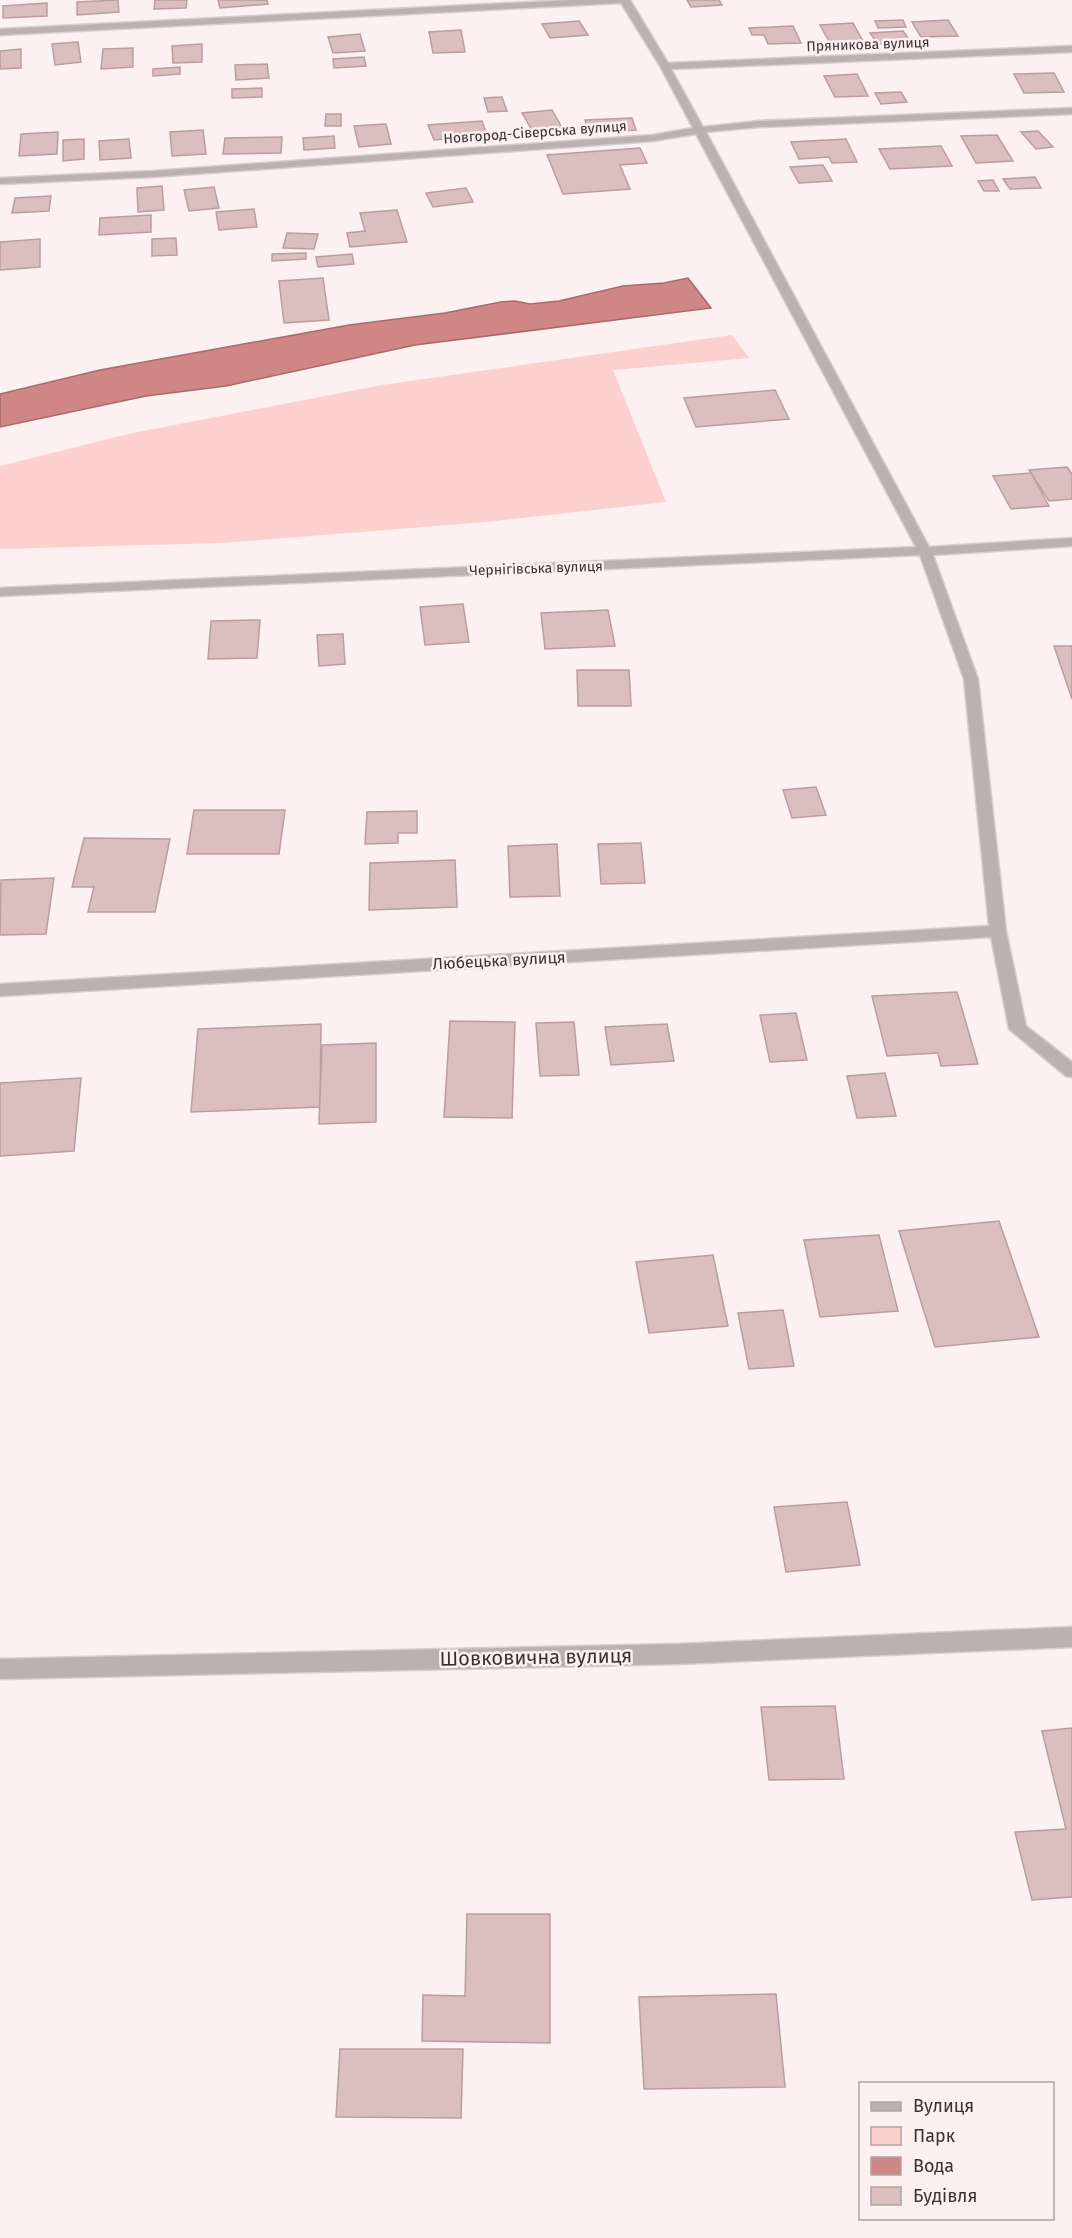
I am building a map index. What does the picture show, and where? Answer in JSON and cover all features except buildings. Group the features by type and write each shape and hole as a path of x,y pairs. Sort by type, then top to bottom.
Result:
{"street":[{"path":"0,32 625,0 665,66 925,551 971,679 998,931 1018,1029 1072,1071"},
{"name":"Пряникова вулиця","path":"665,66 1072,49"},
{"name":"Новгород-Сіверська вулиця","path":"0,181 153,174 617,141 759,124 1072,111"},
{"name":"Чернігівська вулиця","path":"0,591 925,551 1072,542"},
{"name":"Любецька вулиця","path":"0,990 998,931"},
{"name":"Шовковична вулиця","path":"0,1669 677,1654 1072,1637"}],"green space":[{"path":"732,335 749,358 613,370 666,502 486,522 222,543 0,549 0,466 128,434 382,385"}],"water":[{"path":"688,278 711,308 415,345 226,386 146,396 0,427 0,394 100,370 349,325 445,313 501,302 515,301 530,304 559,301 623,286 664,283"}]}
